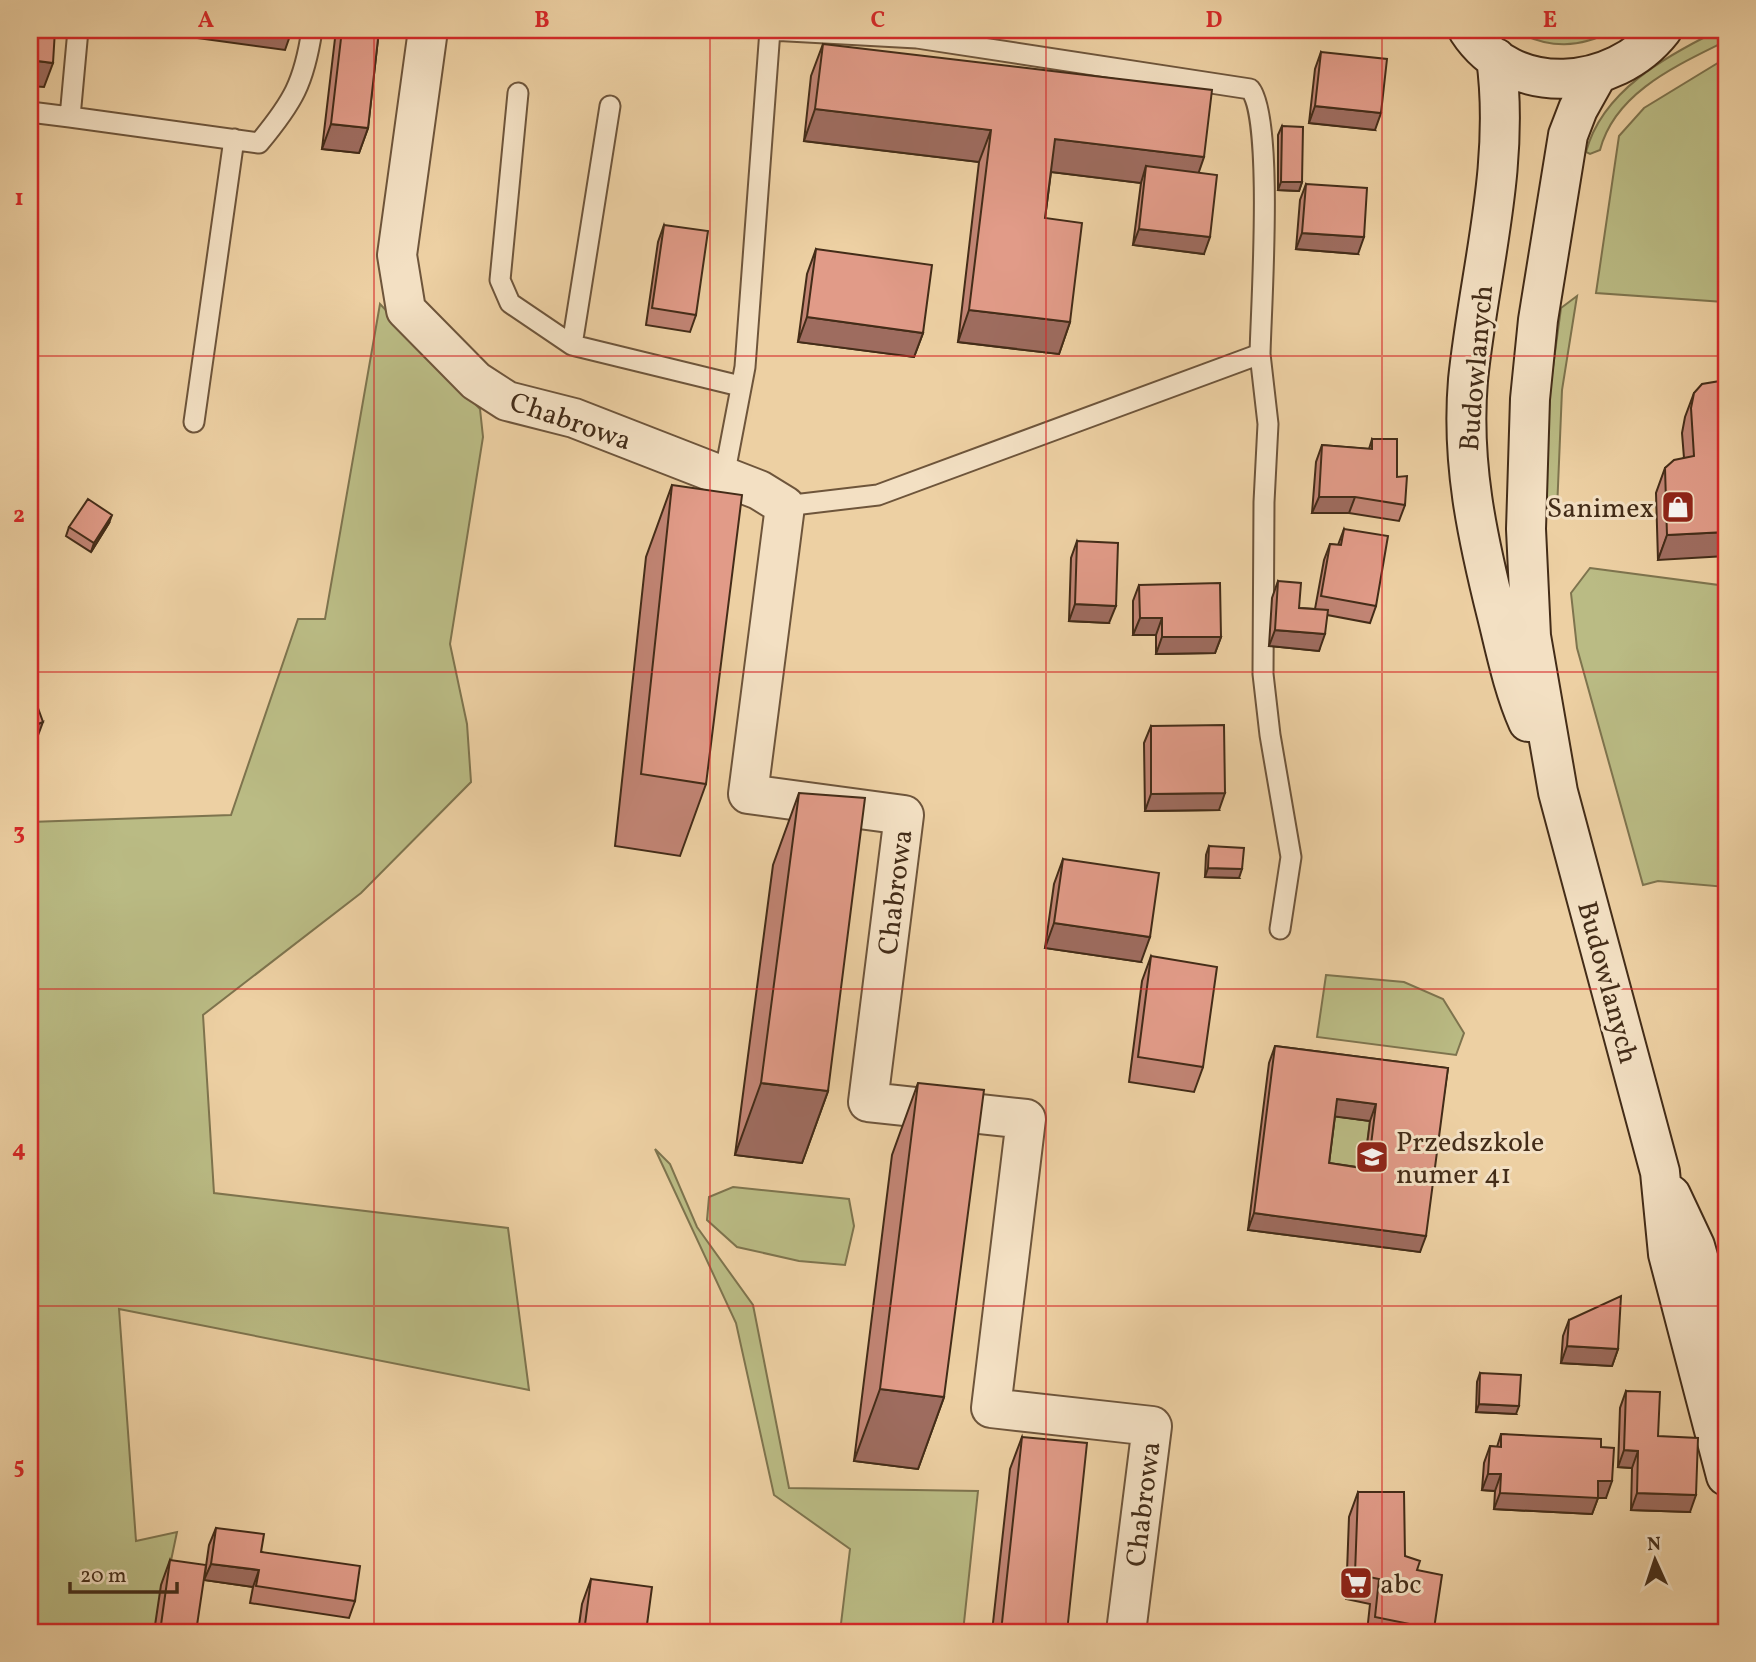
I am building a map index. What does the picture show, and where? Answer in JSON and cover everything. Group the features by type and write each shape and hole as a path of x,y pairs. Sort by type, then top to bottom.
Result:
{"main road":[{"name":"Chabrowa","path":"428,30 397,255 406,310 476,381 507,401 574,418 759,489 785,506 748,794 904,815 868,1102 1026,1119 991,1408 1152,1426 1126,1632"},
{"path":"1468,30 1496,58 1538,77 1568,79 1597,75 1630,60 1661,30"},
{"name":"Budowlanych","path":"1496,58 1501,99 1501,151 1469,378 1465,436 1468,479 1477,537 1517,697 1558,792"},
{"name":"Budowlanych","path":"1597,75 1577,108 1565,148 1538,320 1529,421 1526,529 1531,636 1558,792 1660,1172 1668,1254 1726,1476"},
{"name":"Budowlanych","path":"1660,1172 1695,1246 1726,1354"}],"lane":[{"path":"70,117 78,30"},
{"path":"30,112 259,143 285,111 306,69 312,30"},
{"path":"724,477 745,367 770,30 917,38 1250,89 1258,102 1262,146 1260,354 1268,424 1264,502 1263,674 1270,735 1291,858 1280,929"},
{"path":"518,93 500,280 510,303 572,345 740,386"},
{"path":"572,345 610,106"},
{"path":"194,422 234,139"},
{"path":"785,506 878,495 1260,354"}],"green space":[{"path":"1514,30 1615,30 1577,43 1552,44"},
{"path":"1719,30 1726,30 1726,41 1669,71 1634,96 1619,112 1600,150 1590,154 1586,152 1594,130 1621,93 1678,51"},
{"path":"1726,58 1726,305 1724,302 1596,293 1619,136 1644,108"},
{"path":"1577,296 1562,390 1557,510 1545,498 1550,389 1561,308"},
{"path":"380,304 480,409 483,437 450,644 467,724 471,782 361,893 203,1015 214,1193 508,1228 529,1390 119,1309 136,1541 177,1532 156,1632 30,1632 30,822 231,815 298,619 325,619"},
{"path":"1590,568 1726,586 1726,887 1658,881 1643,885 1577,648 1571,593"},
{"path":"1326,975 1404,982 1443,999 1464,1033 1456,1055 1317,1037"},
{"path":"1331,1116 1370,1121 1362,1185 1323,1180"},
{"path":"655,1149 670,1164 697,1227 753,1305 789,1488 978,1491 963,1632 840,1632 850,1549 774,1495 736,1323"},
{"path":"733,1187 849,1199 854,1226 845,1265 799,1261 737,1247 707,1220 709,1197"}],"building":[{"path":"30,30 55,30 53,63 30,60"},
{"path":"342,30 379,30 368,128 331,124"},
{"path":"823,44 1212,90 1204,157 1055,139 1045,218 1082,223 1070,322 969,310 991,130 815,109"},
{"path":"1321,52 1387,59 1381,113 1315,106"},
{"path":"1282,126 1303,127 1302,182 1281,182"},
{"path":"1146,166 1217,175 1210,237 1139,229"},
{"path":"1306,184 1367,188 1364,237 1302,233"},
{"path":"664,225 708,231 696,315 652,308"},
{"path":"816,249 932,265 923,333 807,317"},
{"path":"1726,380 1726,532 1667,535 1665,468 1674,460 1694,456 1691,408 1694,393 1702,384"},
{"path":"1372,439 1397,439 1397,477 1407,476 1405,505 1355,497 1319,497 1322,445 1372,449"},
{"path":"672,485 742,495 706,784 641,774"},
{"path":"88,499 112,515 94,543 69,527"},
{"path":"1344,529 1388,536 1376,606 1321,596 1330,544 1341,545"},
{"path":"1077,541 1118,543 1116,606 1075,604"},
{"path":"1278,581 1301,583 1299,608 1328,610 1325,634 1275,630"},
{"path":"1220,583 1221,637 1162,637 1162,618 1140,618 1139,585"},
{"path":"30,686 43,722 30,727"},
{"path":"1224,725 1225,793 1151,794 1151,726"},
{"path":"799,793 865,798 828,1091 761,1083"},
{"path":"1209,846 1244,848 1242,869 1208,868"},
{"path":"1063,859 1159,873 1150,937 1054,923"},
{"path":"1151,956 1217,967 1203,1067 1138,1057"},
{"path":"1275,1046 1448,1068 1426,1236 1254,1213","holes":["1337,1099 1376,1104 1368,1169 1329,1163"]},
{"path":"918,1083 984,1090 944,1397 880,1389"},
{"path":"1621,1296 1618,1349 1567,1346 1569,1320"},
{"path":"1480,1373 1521,1375 1519,1406 1479,1404"},
{"path":"1626,1391 1660,1392 1658,1436 1698,1438 1696,1495 1637,1493 1638,1451 1624,1450"},
{"path":"1501,1434 1601,1439 1601,1447 1614,1448 1612,1481 1598,1481 1598,1498 1500,1493 1501,1474 1488,1474 1490,1446 1501,1447"},
{"path":"1022,1437 1087,1443 1067,1632 1001,1632"},
{"path":"1358,1492 1404,1492 1405,1556 1420,1561 1417,1570 1442,1575 1434,1629 1375,1617 1379,1579 1355,1574"},
{"path":"216,1528 264,1534 261,1552 360,1566 355,1601 256,1586 259,1570 211,1564"},
{"path":"170,1560 206,1565 196,1632 160,1632"},
{"path":"591,1579 652,1587 646,1632 584,1632"}],"place":[{"name":"Sanimex","path":"1678,507"},
{"name":"Przedszkole numer 41","path":"1372,1157"},
{"name":"abc","path":"1356,1583"}]}
